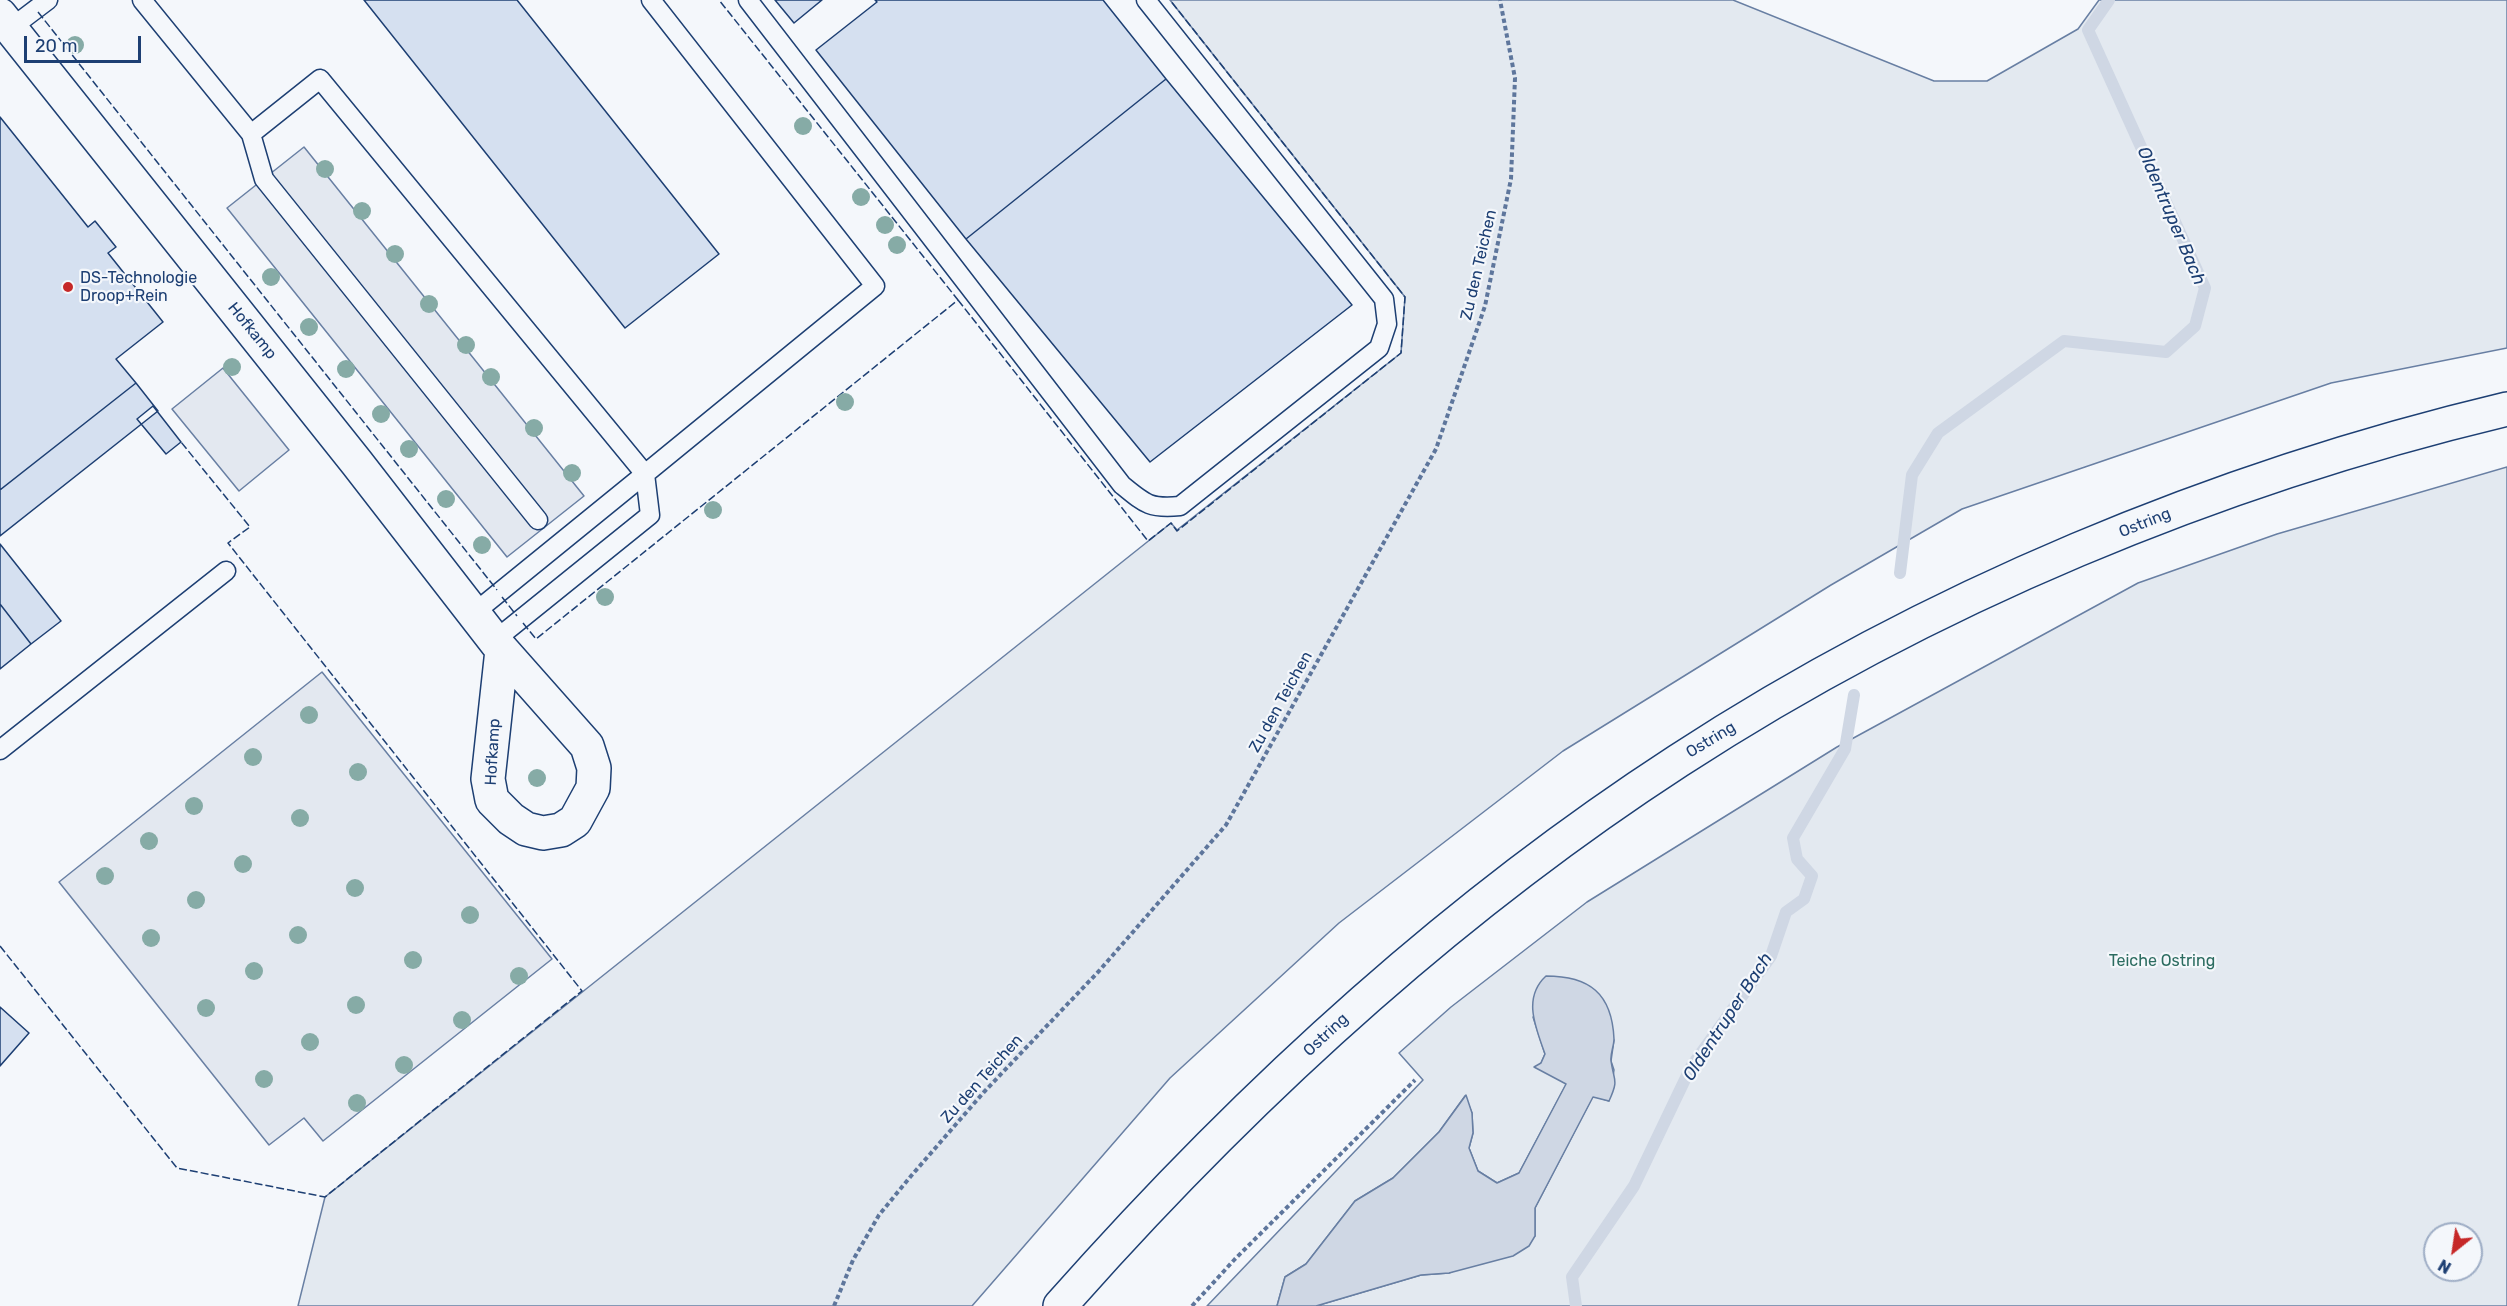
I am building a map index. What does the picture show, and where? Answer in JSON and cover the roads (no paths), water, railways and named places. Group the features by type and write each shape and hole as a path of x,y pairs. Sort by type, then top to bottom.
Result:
{"main road":[{"name":"Hofkamp","path":"5,21 498,645 587,746 594,768 593,788 575,821 561,830 543,833 526,829 511,819 492,800 488,779 498,645"},
{"name":"Ostring","path":"1060,1306 1158,1197 1245,1110 1347,1016 1450,927 1564,839 1678,760 1798,688 1919,624 2046,563 2177,510 2307,464 2441,425 2507,409"}],"lane":[{"path":"5,21 48,0"},
{"path":"142,0 251,134 264,179 538,520"},
{"path":"474,613 875,286 651,0"},
{"path":"748,0 1122,485 1142,501 1160,508 1180,506 1379,348 1388,324 1384,299 1146,0"},
{"path":"251,134 321,79 645,474 650,515 498,645"},
{"path":"0,750 226,572"}],"waterway":[{"name":"Oldentruper Bach","path":"1900,573 1912,475 1938,433 2064,341 2166,352 2195,326 2205,288 2088,30 2109,0"},
{"name":"Oldentruper Bach","path":"1576,1306 1572,1277 1634,1186 1691,1067 1771,956 1786,912 1804,899 1812,876 1797,859 1793,838 1845,749 1854,695"}],"place":[{"name":"DS-Technologie Droop+Rein","path":"68,287"}],"park label":[{"name":"Teiche Ostring","path":"2162,961"}]}
